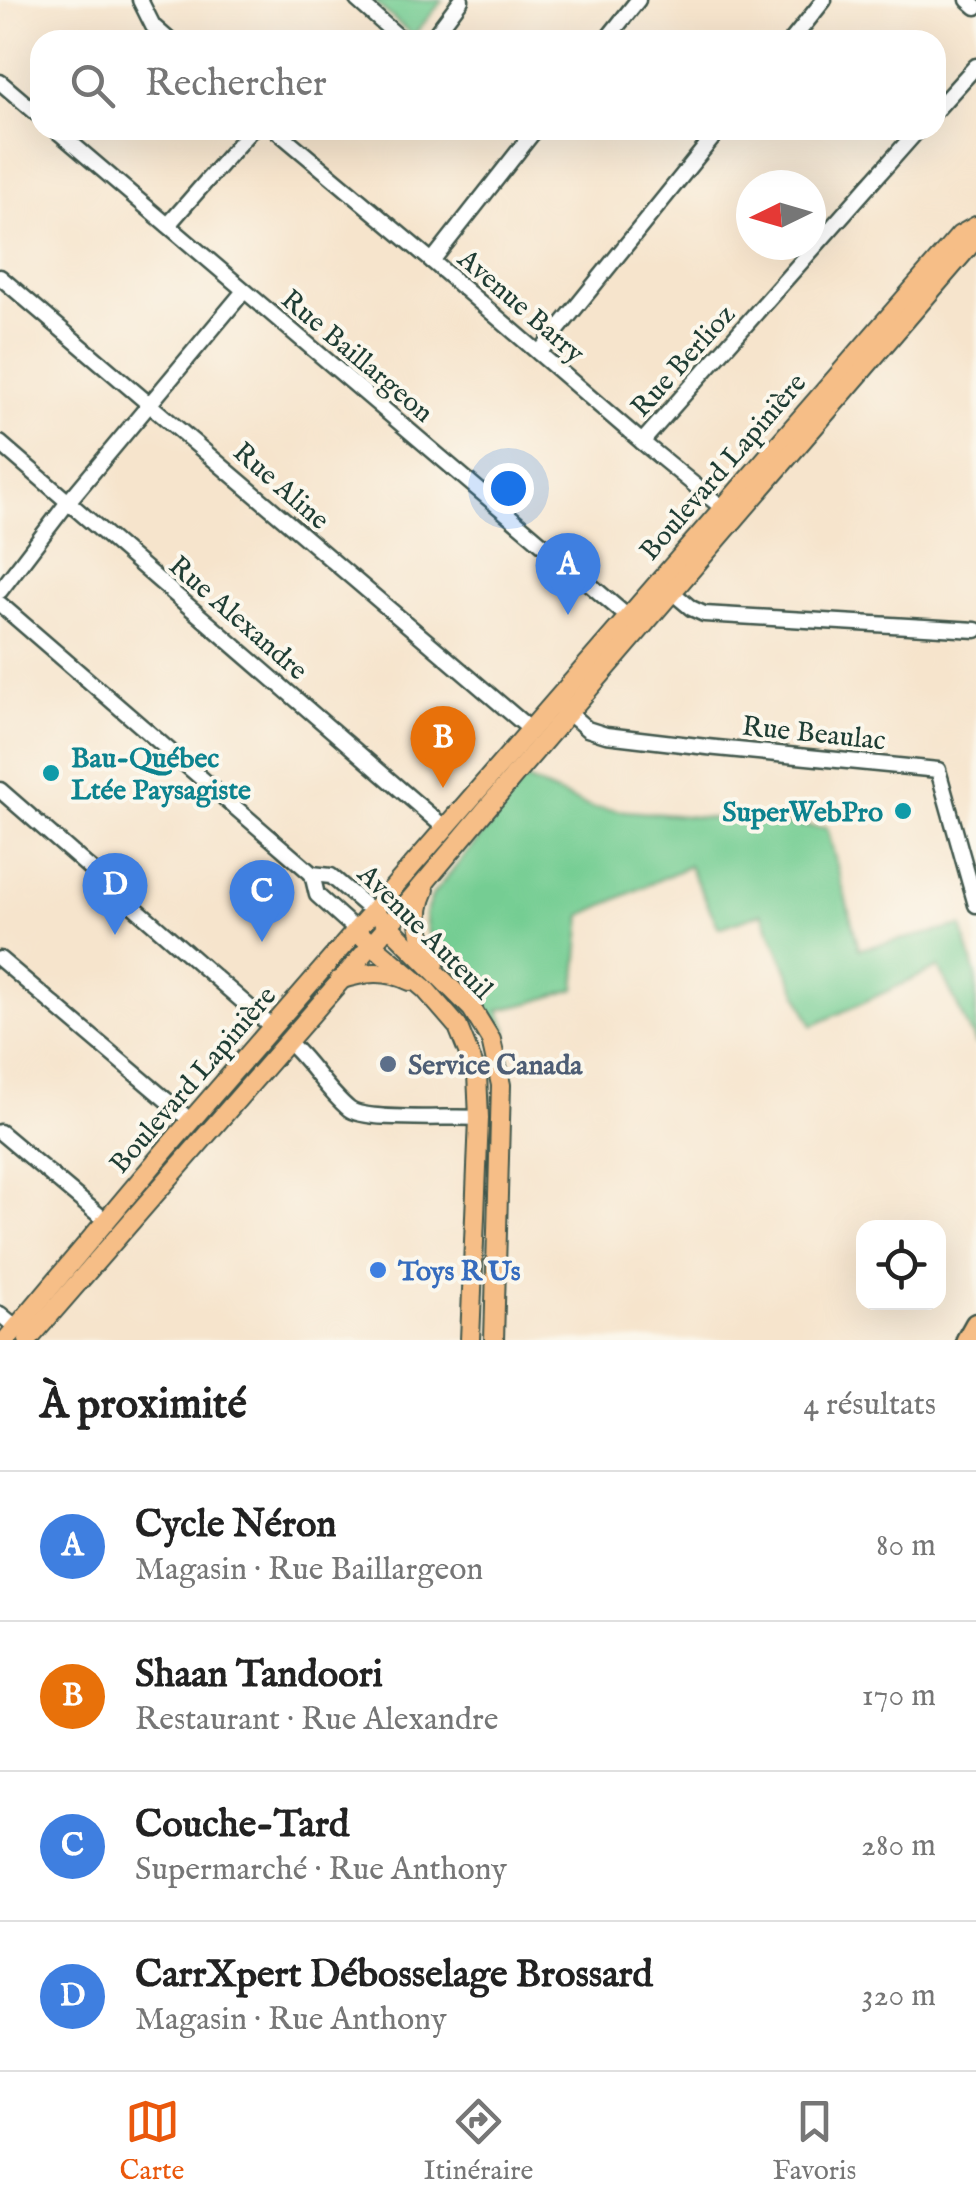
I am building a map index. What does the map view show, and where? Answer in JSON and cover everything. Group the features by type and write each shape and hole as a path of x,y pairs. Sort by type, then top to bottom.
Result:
{"highway":[{"path":"967,1340 976,1324"}],"main road":[{"name":"Boulevard Lapinière","path":"17,1336 286,1041 338,980 364,937 373,912 531,730 562,707 729,513 971,244 976,227"},
{"name":"Boulevard Lapinière","path":"17,1336 106,1221 272,1027 364,937 389,925 628,618 665,587"},
{"path":"434,869 420,902 418,923 428,952 448,985"},
{"name":"Avenue Auteuil","path":"373,912 472,1009 490,1040 501,1085 494,1340"},
{"name":"Avenue Auteuil","path":"364,937 426,989 458,1028 476,1074 479,1118 470,1340"},
{"path":"338,980 368,972 381,973 402,977 426,989"}],"street":[{"path":"140,0 158,30"},
{"path":"357,0 391,30"},
{"path":"438,30 461,0"},
{"path":"614,30 638,0"},
{"path":"800,30 824,0"},
{"path":"968,0 976,7"},
{"path":"946,99 976,66"},
{"path":"0,82 30,108"},
{"name":"Rue Baillargeon","path":"68,140 628,618"},
{"path":"168,225 242,140"},
{"name":"Avenue Barry","path":"288,140 729,513"},
{"path":"432,260 528,140"},
{"path":"539,353 711,140"},
{"name":"Rue Berlioz","path":"642,442 909,140"},
{"name":"Rue Aline","path":"0,277 531,730"},
{"path":"0,591 68,502 244,292"},
{"name":"Rue Alexandre","path":"0,443 446,829"},
{"path":"665,587 704,614 976,630"},
{"name":"Avenue Auteuil","path":"0,604 312,874 331,876 373,912"},
{"name":"Rue Beaulac","path":"562,707 587,729 606,735 938,770 976,905"},
{"path":"0,790 272,1027"},
{"name":"Avenue Auteuil","path":"312,874 317,895 364,937"},
{"path":"0,959 191,1122"},
{"path":"286,1041 307,1059 351,1112 368,1117 479,1118"},
{"path":"0,1132 106,1221"},
{"path":"476,1227 496,1226"},
{"path":"0,1314 17,1336"}],"green space":[{"path":"372,0 443,0 418,30 406,30"},
{"path":"524,779 592,808 827,828 859,949 962,926 976,976 976,1045 939,967 812,1026 762,913 719,928 689,866 582,915 575,989 499,1010 507,1029 502,1036 472,985 432,943 425,914 433,894"}],"place":[{"name":"Cycle Néron","path":"568,615"},
{"name":"Bau-Québec Ltée Paysagiste","path":"51,773"},
{"name":"Shaan Tandoori","path":"443,788"},
{"name":"SuperWebPro","path":"903,811"},
{"name":"CarrXpert Débosselage Brossard","path":"115,935"},
{"name":"Couche-Tard","path":"262,942"},
{"name":"Service Canada","path":"388,1064"},
{"name":"Toys R Us","path":"378,1270"}]}
